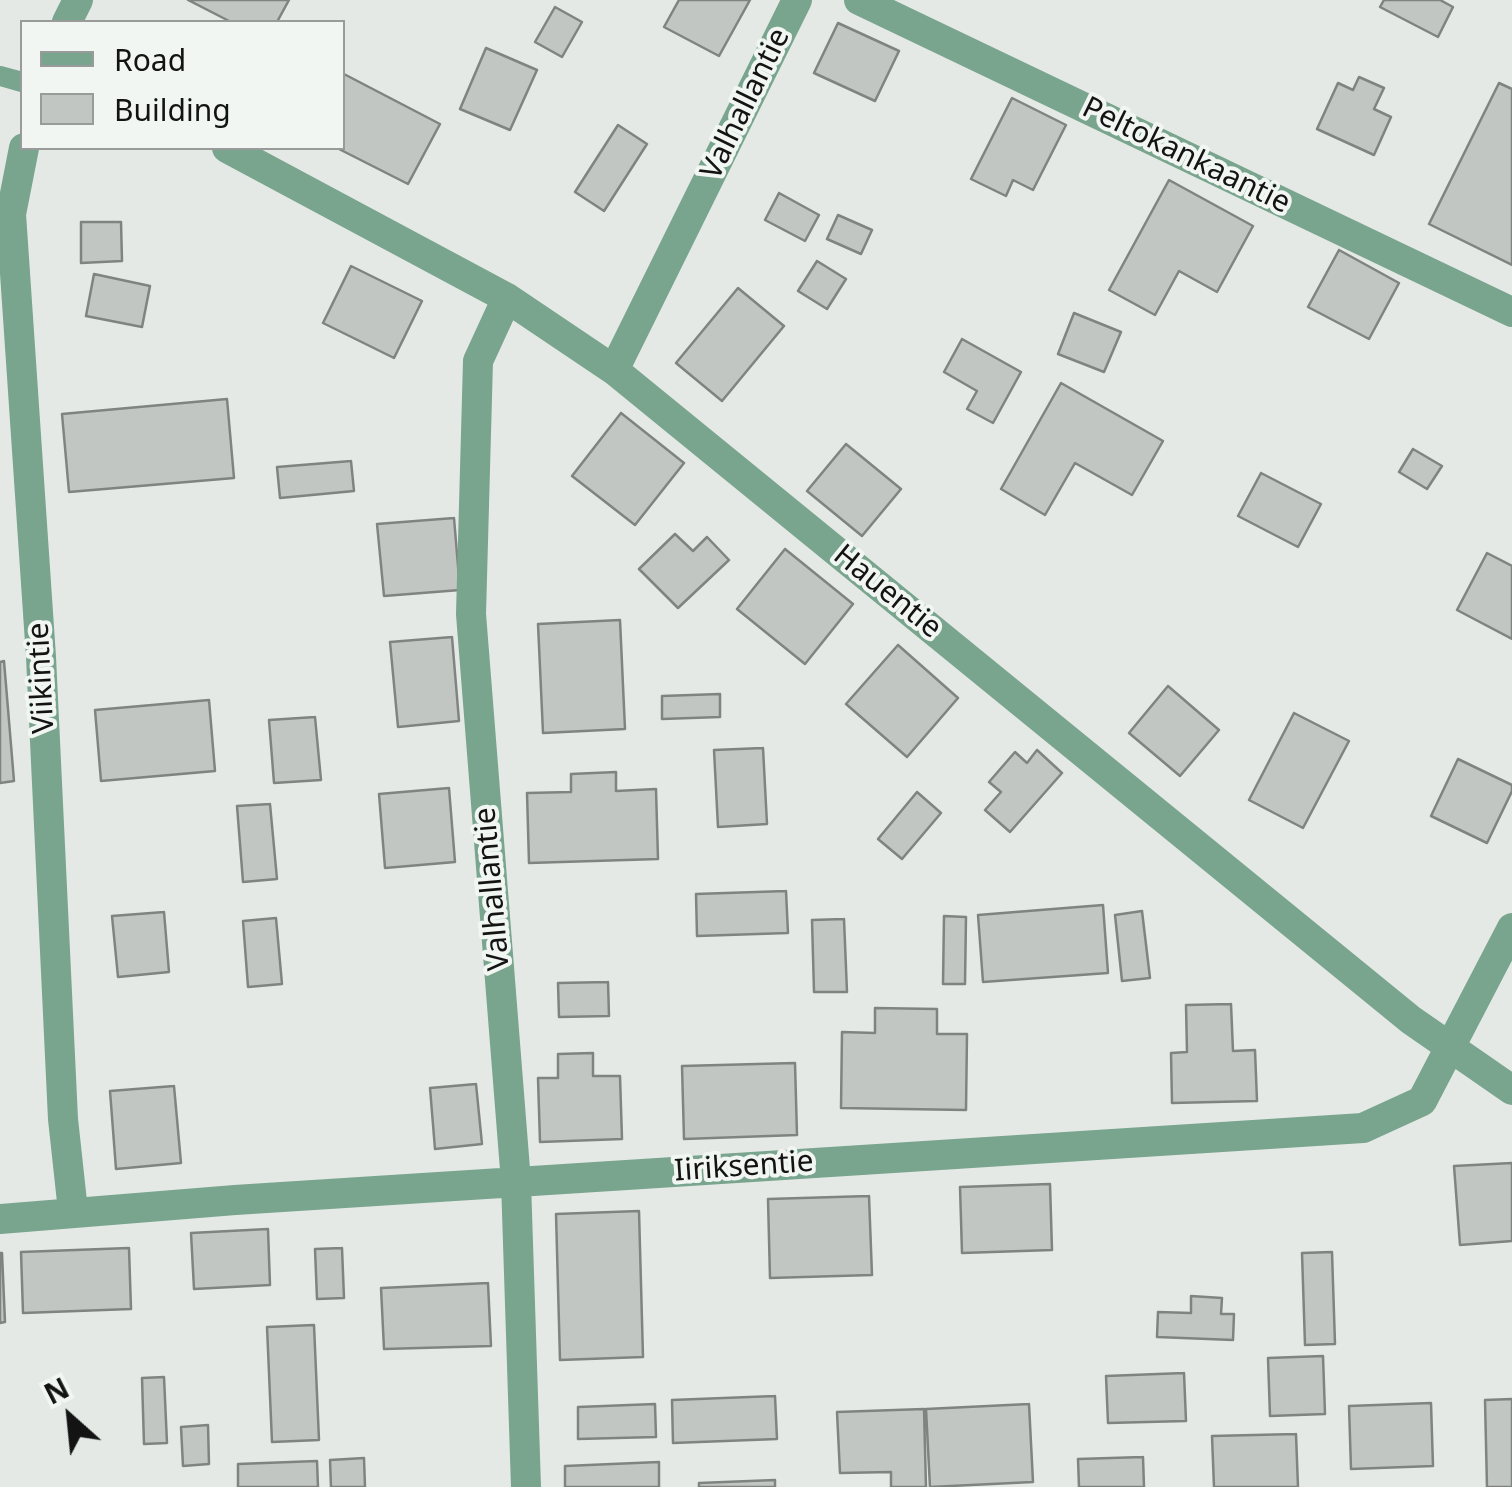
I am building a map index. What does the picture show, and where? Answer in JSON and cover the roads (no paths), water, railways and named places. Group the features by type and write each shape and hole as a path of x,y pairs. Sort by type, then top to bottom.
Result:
{"street":[{"name":"Valhallantie","path":"614,370 797,0"},
{"name":"Peltokankaantie","path":"860,0 1512,312"},
{"name":"Viikintie","path":"23,150 6,218 40,648 63,1119 72,1211"},
{"name":"Hauentie","path":"231,150 507,298 614,370 1383,997 1512,1090"},
{"name":"Valhallantie","path":"507,298 478,361 471,614 516,1182 526,1487"},
{"name":"Iiriksentie","path":"0,1219 72,1211 1363,1128 1422,1101 1512,928"}]}
